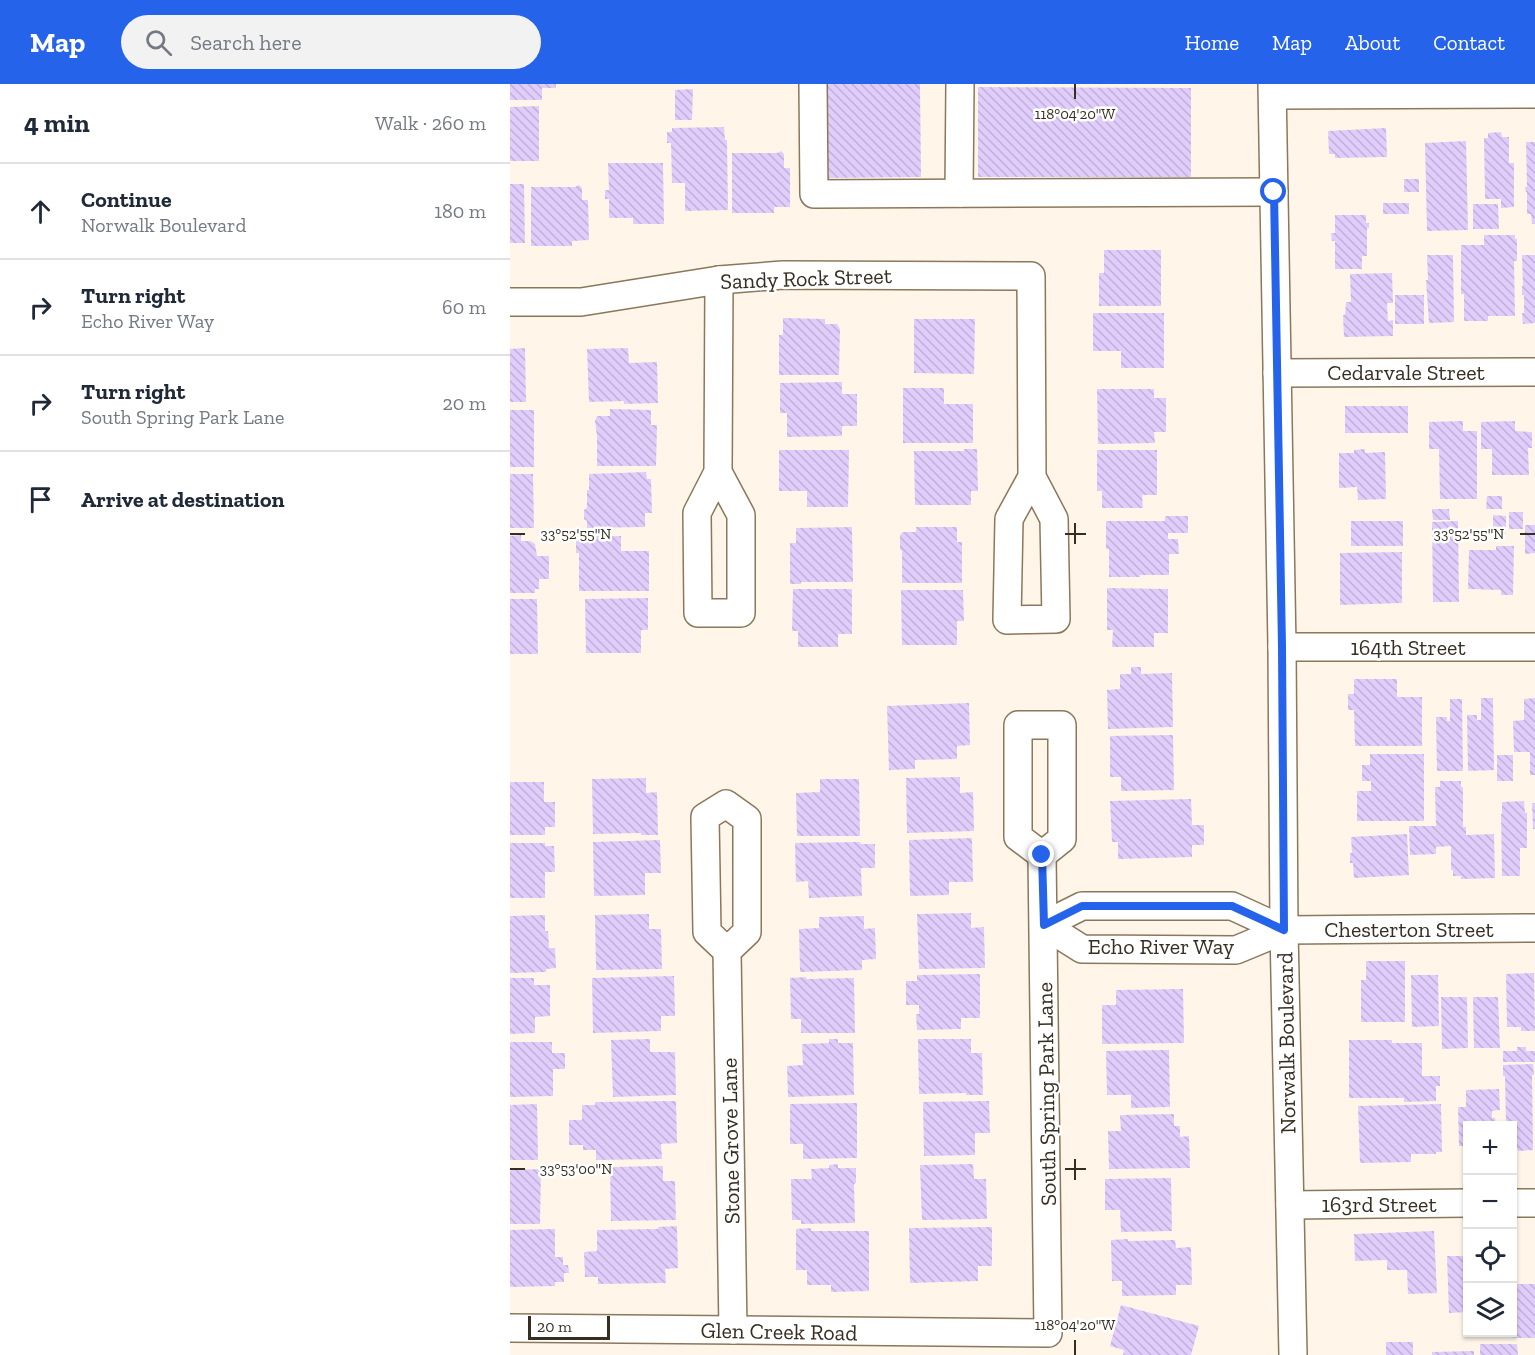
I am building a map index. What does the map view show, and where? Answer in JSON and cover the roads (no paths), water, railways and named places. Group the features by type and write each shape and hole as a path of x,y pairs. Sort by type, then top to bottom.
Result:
{"street":[{"path":"813,84 814,194 1274,192"},
{"path":"959,193 960,84"},
{"path":"1273,89 1496,89 1535,94"},
{"name":"Norwalk Boulevard","path":"1273,89 1284,930 1293,1355"},
{"name":"Sandy Rock Street","path":"510,302 581,302 719,280 783,275 1031,276 1032,477"},
{"path":"718,472 719,280"},
{"name":"Cedarvale Street","path":"1277,373 1535,372"},
{"path":"1032,477 1054,519 1056,619 1007,620 1009,519 1032,477"},
{"name":"164th Street","path":"1282,647 1535,647"},
{"name":"South Spring Park Lane","path":"1042,855 1048,1333"},
{"name":"Echo River Way","path":"1044,925 1082,906 1232,906 1284,930"},
{"name":"Echo River Way","path":"1044,925 1082,949 1236,950 1284,930"},
{"name":"Chesterton Street","path":"1284,930 1535,928"},
{"name":"Stone Grove Lane","path":"727,951 734,1330"},
{"name":"163rd Street","path":"1290,1204 1463,1203"},
{"path":"1517,1203 1535,1203"},
{"name":"Glen Creek Road","path":"510,1328 1048,1333"}]}
